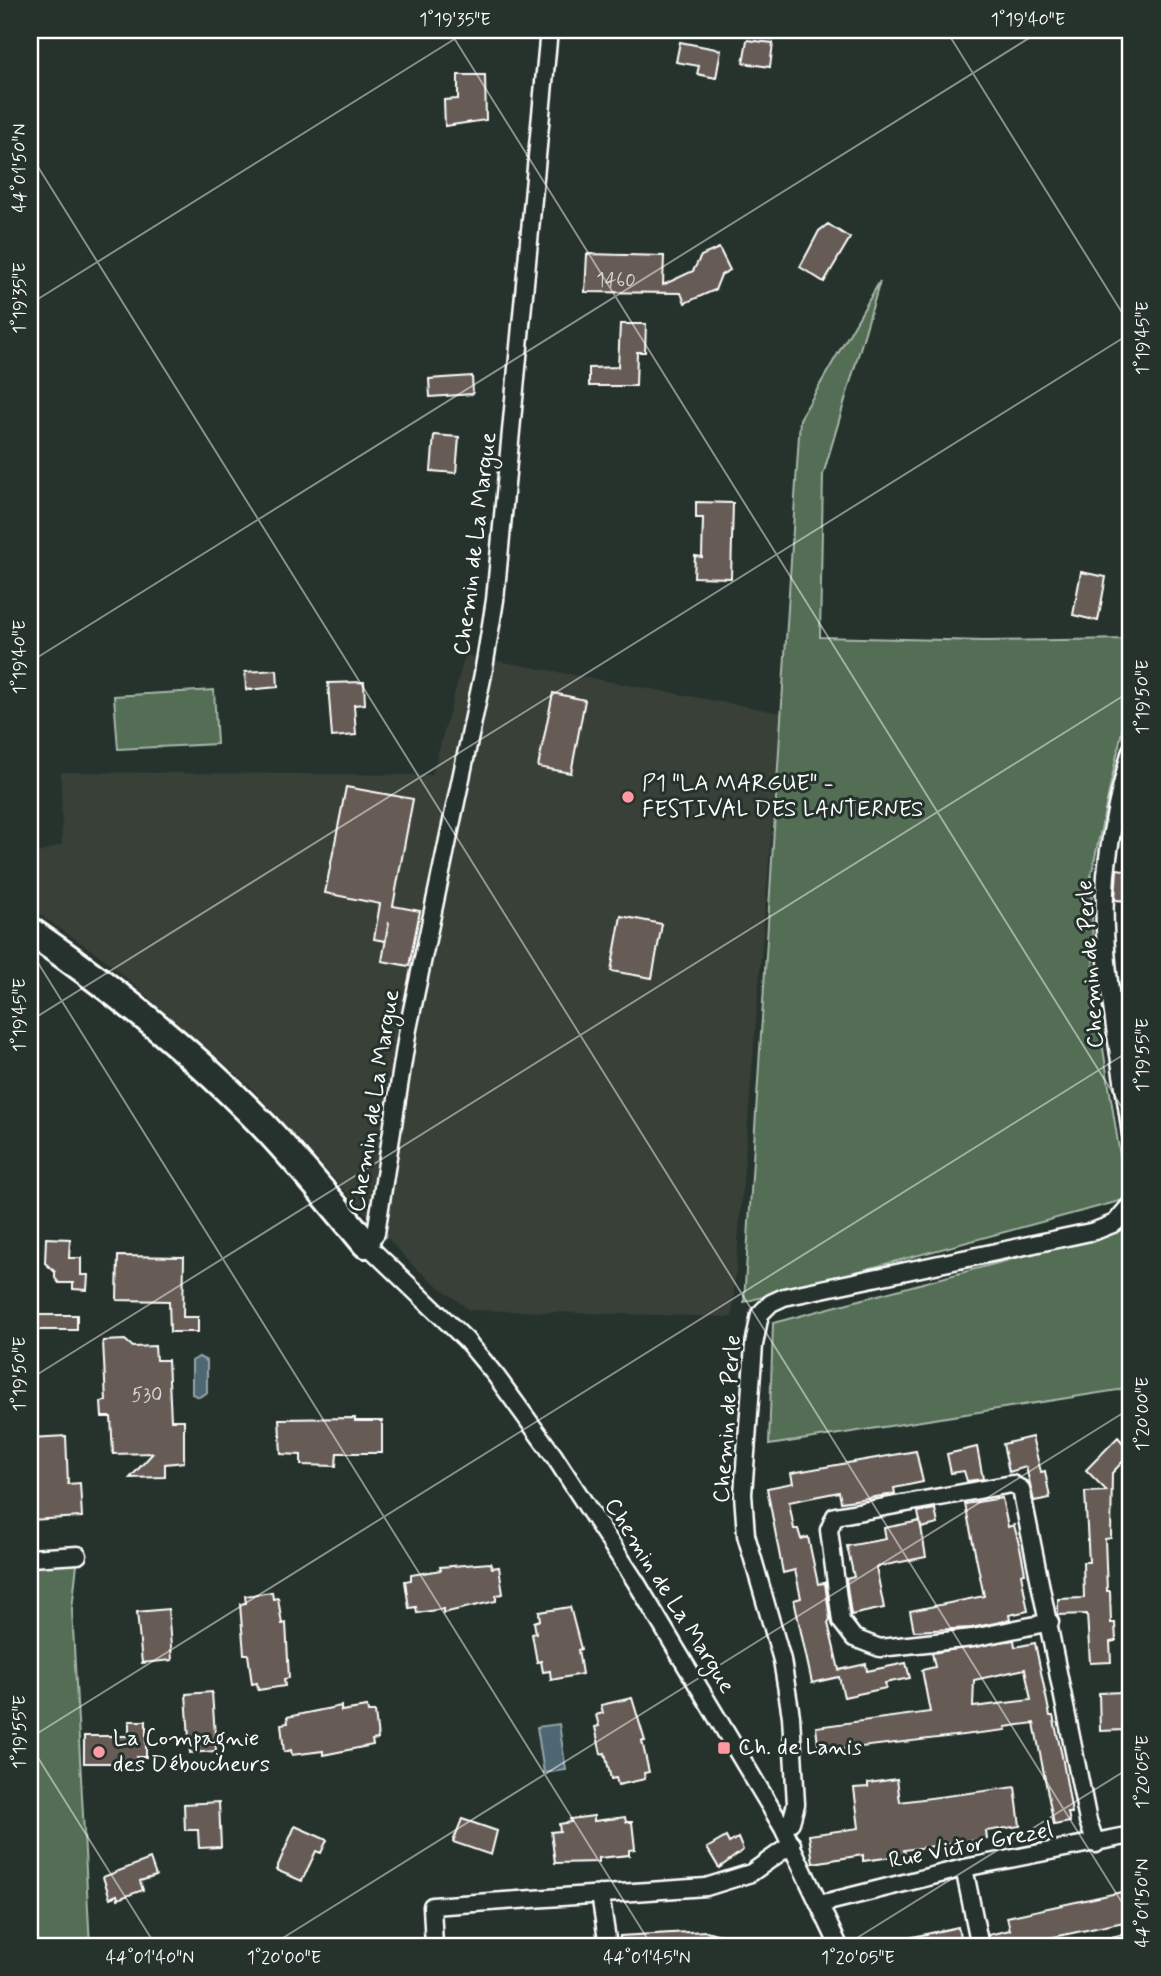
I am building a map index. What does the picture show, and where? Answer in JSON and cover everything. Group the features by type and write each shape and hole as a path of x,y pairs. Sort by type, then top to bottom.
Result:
{"main road":[{"path":"30,931 104,983 185,1050 265,1126 366,1244"}],"street":[{"name":"Chemin de La Margue","path":"549,30 495,600 483,674 408,1029 376,1233 366,1244 466,1340 496,1376 554,1456 636,1582 783,1828 839,1946"},
{"name":"Chemin de Perle","path":"1131,750 1106,874 1105,909 1110,976 1131,1135"},
{"name":"Chemin de Perle","path":"783,1828 791,1822 796,1804 791,1716 782,1660 746,1535 743,1494 754,1345 760,1314 771,1303 784,1297 1095,1231 1115,1223 1131,1204"},
{"path":"1050,1622 973,1638 880,1648 855,1638 841,1621 829,1530 835,1516 1012,1484 1021,1489 1050,1622 1088,1821 1096,1844"},
{"path":"30,1558 78,1555"},
{"name":"Rue Victor Grezel","path":"820,1904 964,1868 1131,1835"},
{"path":"434,1946 432,1906 706,1887 736,1880 765,1864 792,1844"},
{"path":"964,1868 980,1946"},
{"path":"600,1894 608,1946"},
{"path":"1115,1946 1131,1942"}],"shaded area":[{"path":"465,655 781,713 732,1317 469,1310 413,1266 249,1085 104,959 30,908 30,856 62,844 61,772 432,775"}],"green space":[{"path":"880,281 823,475 820,637 984,641 1131,639 1131,689 1091,876 1094,992 1127,1199 744,1302 800,419"},
{"path":"214,690 217,744 118,749 114,696"},
{"path":"1131,1224 1131,1388 769,1445 773,1323 1103,1235"},
{"path":"78,1555 72,1609 90,1946 30,1946 30,1558"}],"water":[{"path":"199,1357 207,1361 207,1393 199,1397 192,1394 192,1361"},
{"path":"559,1724 566,1770 544,1773 537,1727"}],"building":[{"path":"747,40 773,43 770,67 743,63"},
{"path":"680,42 721,50 716,78 697,74 699,66 676,62"},
{"path":"458,75 485,75 486,120 445,126 444,100 458,99"},
{"path":"828,224 850,238 824,282 800,267 819,231"},
{"path":"719,248 730,270 721,275 715,290 685,303 681,293 585,292 587,254 664,256 663,285 693,271 701,256"},
{"path":"620,324 646,324 645,352 637,352 636,386 589,386 589,368 618,367"},
{"path":"472,376 473,394 430,397 429,379"},
{"path":"434,435 459,437 456,473 431,471"},
{"path":"696,502 733,503 731,578 694,577 695,556 702,557 703,518 696,518"},
{"path":"1081,572 1106,577 1098,621 1073,615"},
{"path":"277,670 278,687 246,690 245,672"},
{"path":"364,682 365,704 354,705 356,735 332,737 328,683"},
{"path":"553,693 585,700 571,773 538,767"},
{"path":"346,787 413,799 393,906 420,911 409,966 382,961 389,922 385,941 374,939 380,904 325,893"},
{"path":"1117,869 1131,871 1131,901 1115,900"},
{"path":"621,916 662,924 652,978 611,971"},
{"path":"46,1238 70,1239 69,1258 81,1258 81,1275 88,1275 87,1290 73,1289 73,1283 59,1283 55,1278 55,1272 45,1263"},
{"path":"118,1256 184,1257 183,1317 198,1317 198,1332 170,1332 169,1301 117,1300"},
{"path":"34,1315 77,1315 77,1330 34,1330"},
{"path":"125,1340 133,1347 155,1346 156,1360 168,1360 171,1420 184,1420 184,1462 165,1464 165,1477 130,1478 153,1453 113,1454 111,1417 102,1417 101,1402 106,1401 103,1341"},
{"path":"355,1418 355,1421 382,1421 382,1453 337,1453 336,1466 301,1465 301,1455 281,1454 279,1419"},
{"path":"66,1436 68,1484 80,1483 82,1517 30,1520 30,1438"},
{"path":"1032,1437 1041,1472 1045,1471 1050,1498 1034,1501 1026,1467 1009,1472 1003,1444"},
{"path":"1118,1437 1131,1453 1112,1473 1111,1538 1105,1539 1107,1591 1110,1591 1111,1623 1115,1623 1116,1641 1110,1642 1111,1662 1090,1663 1087,1614 1058,1615 1058,1599 1084,1598 1083,1562 1089,1562 1085,1492 1107,1491 1086,1470"},
{"path":"977,1447 983,1479 967,1481 964,1471 951,1473 947,1454"},
{"path":"916,1451 923,1482 894,1488 895,1494 841,1502 839,1492 789,1502 794,1529 798,1529 801,1539 808,1537 818,1584 825,1583 830,1619 828,1623 839,1670 866,1664 867,1671 906,1663 910,1678 885,1683 886,1688 844,1697 839,1677 812,1683 794,1600 801,1598 795,1570 783,1573 767,1488 793,1483 791,1473"},
{"path":"1002,1498 1008,1527 1014,1525 1021,1552 1025,1573 1021,1574 1028,1611 1009,1615 1010,1620 971,1628 914,1631 910,1611 984,1596 965,1504"},
{"path":"935,1509 938,1524 921,1528 918,1512"},
{"path":"920,1521 926,1557 876,1567 884,1608 851,1615 846,1579 854,1577 847,1546 886,1539 884,1528"},
{"path":"490,1563 492,1568 499,1567 503,1594 496,1595 496,1601 443,1613 443,1609 417,1613 416,1607 409,1608 405,1581 411,1580 411,1575 441,1570 440,1567"},
{"path":"272,1592 273,1599 278,1598 282,1624 286,1623 289,1678 284,1679 285,1686 258,1690 257,1683 252,1684 248,1654 244,1654 240,1604 246,1603 245,1596"},
{"path":"570,1607 581,1649 578,1650 582,1674 551,1680 550,1671 543,1672 541,1661 537,1662 532,1634 536,1633 534,1622 540,1620 539,1612"},
{"path":"168,1609 172,1660 142,1663 137,1612"},
{"path":"1014,1640 1015,1647 1035,1643 1050,1716 1053,1716 1062,1756 1072,1813 1068,1813 1070,1822 1054,1825 1034,1723 1005,1727 1006,1730 819,1752 816,1727 930,1712 922,1670 935,1667 932,1653","holes":["1025,1669 1031,1700 973,1707 974,1680"]},
{"path":"212,1692 216,1751 190,1753 186,1694"},
{"path":"1123,1692 1125,1730 1100,1731 1099,1693"},
{"path":"632,1698 645,1741 642,1741 649,1772 644,1773 645,1779 618,1785 616,1778 611,1779 605,1753 601,1754 595,1727 599,1726 596,1715 603,1713 601,1705"},
{"path":"341,1706 341,1711 367,1707 368,1712 375,1712 378,1739 372,1740 373,1745 323,1755 323,1751 292,1755 291,1750 284,1752 281,1724 288,1723 287,1717"},
{"path":"129,1721 146,1721 146,1757 137,1757 138,1763 84,1763 84,1736 129,1736"},
{"path":"897,1779 900,1802 1015,1787 1020,1826 986,1831 987,1839 904,1850 905,1854 885,1858 863,1861 863,1855 813,1863 809,1835 859,1828 854,1788"},
{"path":"219,1802 221,1847 199,1848 198,1830 185,1830 184,1804"},
{"path":"594,1816 594,1821 625,1817 626,1822 632,1822 635,1849 629,1850 629,1855 599,1858 599,1862 555,1863 551,1832 560,1831 559,1824 571,1822 570,1819"},
{"path":"462,1819 497,1831 491,1855 453,1842"},
{"path":"295,1826 327,1840 321,1853 316,1851 302,1881 276,1870"},
{"path":"726,1837 729,1843 738,1838 743,1850 719,1868 707,1848"},
{"path":"150,1859 156,1876 140,1881 143,1890 118,1899 117,1895 110,1898 103,1877"},
{"path":"1131,1890 1131,1918 1124,1919 1124,1922 1012,1946 990,1946 988,1935 1010,1930 1007,1917"},
{"path":"958,1927 962,1946 900,1946 899,1940"},
{"path":"706,1931 746,1942 746,1946 620,1946 620,1936"}],"place":[{"name":"P1 \"LA MARGUE\" - FESTIVAL DES LANTERNES","path":"628,797"},
{"name":"Ch. de Lanis","path":"724,1748"},
{"name":"La Compagnie des Déboucheurs","path":"99,1752"}]}
